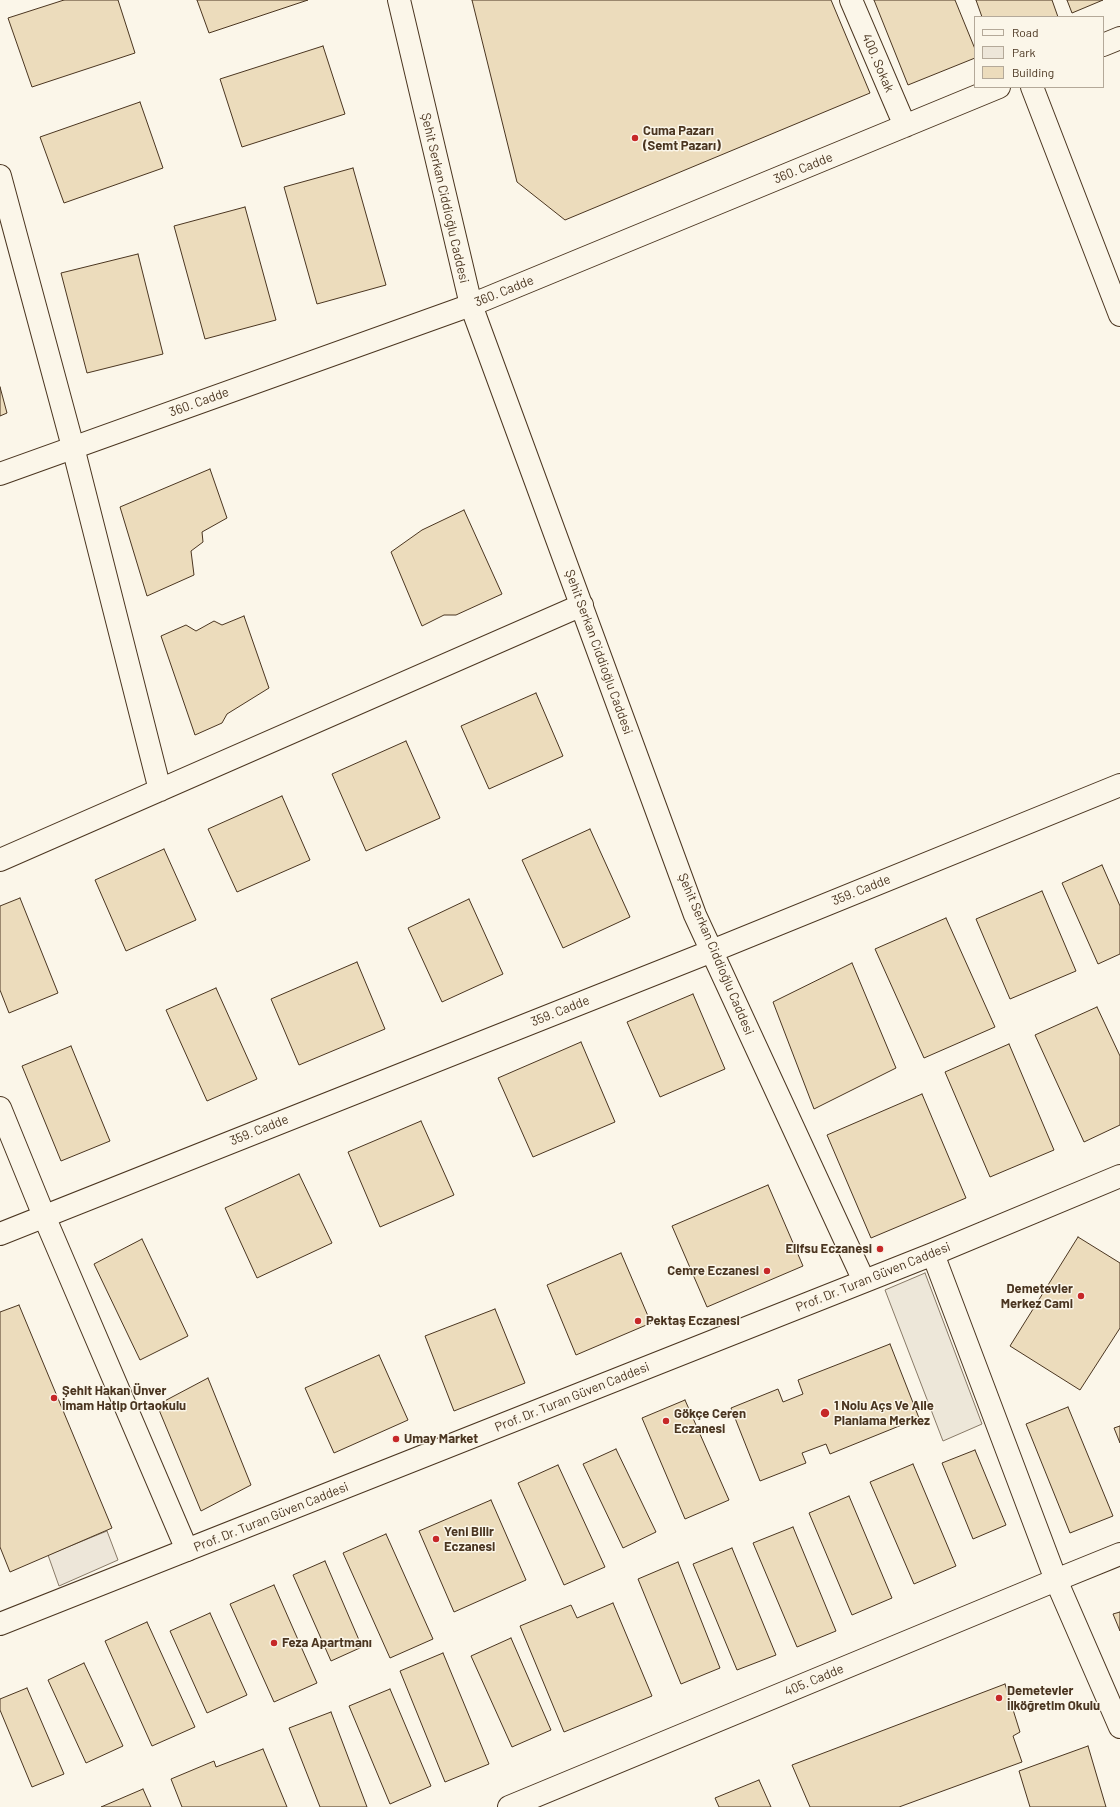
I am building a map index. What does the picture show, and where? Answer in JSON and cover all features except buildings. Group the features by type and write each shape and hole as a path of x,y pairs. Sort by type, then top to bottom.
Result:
{"street":[{"name":"Şehit Serkan Ciddioğlu Caddesi","path":"399,0 471,305 693,907 864,1281"},
{"name":"400. Sokak","path":"851,0 905,126"},
{"path":"1104,45 1120,38"},
{"name":"360. Cadde","path":"0,474 471,305 997,88"},
{"path":"1032,88 1120,315"},
{"path":"0,176 73,448 160,790"},
{"path":"0,860 582,605"},
{"name":"359. Cadde","path":"0,1234 712,950 1120,785"},
{"path":"0,1108 44,1216 187,1550"},
{"name":"Prof. Dr. Turan Güven Caddesi","path":"0,1624 933,1254 1120,1176"},
{"path":"933,1254 1056,1580 1120,1727"},
{"name":"405. Cadde","path":"509,1807 1120,1554"}],"green space":[{"path":"107,1531 118,1560 59,1586 48,1555"}],"shaded area":[{"path":"925,1273 982,1424 943,1441 885,1290"}],"place":[{"name":"Cuma Pazarı (Semt Pazarı)","path":"635,138"},
{"name":"Elifsu Eczanesi","path":"880,1249"},
{"name":"Cemre Eczanesi","path":"767,1271"},
{"name":"Demetevler Merkez Cami","path":"1081,1296"},
{"name":"Pektaş Eczanesi","path":"638,1321"},
{"name":"Şehit Hakan Ünver İmam Hatip Ortaokulu","path":"54,1398"},
{"name":"1 Nolu Açs Ve Aile Planlama Merkez","path":"825,1413"},
{"name":"Gökçe Ceren Eczanesi","path":"666,1421"},
{"name":"Umay Market","path":"396,1439"},
{"name":"Yeni Bilir Eczanesi","path":"436,1539"},
{"name":"Feza Apartmanı","path":"274,1643"},
{"name":"Demetevler İlköğretim Okulu","path":"999,1698"}]}
